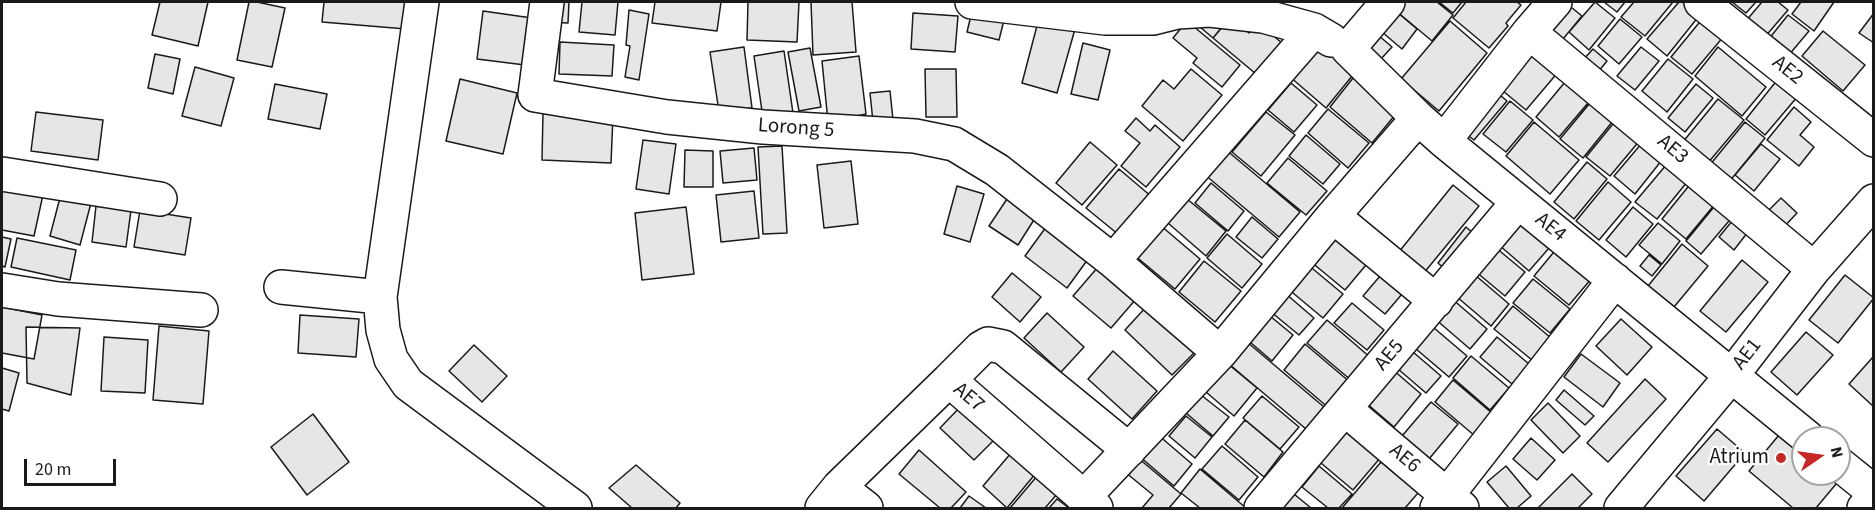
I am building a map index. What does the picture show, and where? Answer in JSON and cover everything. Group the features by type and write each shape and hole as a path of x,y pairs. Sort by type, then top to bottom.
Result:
{"street":[{"path":"422,2 380,297 383,330 391,359 408,384 575,508"},
{"name":"Lorong 5","path":"547,2 535,95 667,117 763,127 915,136 954,144 997,170 1113,261"},
{"name":"AE4","path":"972,2 1105,18 1153,18 1177,12 1264,9 1314,30 1348,49 1444,141 1794,426"},
{"path":"1348,49 1388,2"},
{"path":"1444,141 1555,2"},
{"name":"AE2","path":"1701,2 1874,140"},
{"path":"1220,353 1113,261 1314,30"},
{"name":"AE3","path":"1529,32 1814,269"},
{"path":"1089,503 1129,450 1220,353 1333,216 1418,118"},
{"path":"2,174 160,199"},
{"name":"AE1","path":"1621,508 1732,375 1814,269 1874,201"},
{"name":"AE5","path":"1261,508 1518,202"},
{"path":"1333,216 1436,301"},
{"path":"1449,504 1616,280"},
{"path":"281,287 380,297"},
{"path":"2,290 58,299 201,310"},
{"path":"949,380 981,348 988,344 1004,347 1129,450"},
{"name":"AE7","path":"831,498 949,380 1089,503"},
{"name":"AE6","path":"1345,409 1449,504"},
{"path":"1851,475 1874,495 1864,508"},
{"path":"831,498 866,508"}],"building":[{"path":"160,2 208,2 198,46 152,35"},
{"path":"249,2 285,8 272,67 237,60"},
{"path":"324,2 409,2 406,29 322,22"},
{"path":"545,2 569,2 568,23 544,22"},
{"path":"582,2 618,2 615,35 579,32"},
{"path":"655,2 721,2 717,31 652,23"},
{"path":"748,2 799,2 797,42 747,40"},
{"path":"811,2 852,2 856,52 813,55"},
{"path":"1391,2 1437,2 1453,15 1432,41 1389,5"},
{"path":"1439,2 1462,2 1453,13"},
{"path":"1466,2 1517,2 1521,5 1506,23 1508,26 1489,48 1453,18"},
{"path":"1595,2 1615,18 1589,50 1569,32"},
{"path":"1604,2 1625,2 1617,12"},
{"path":"1634,2 1673,2 1645,36 1621,17"},
{"path":"1679,2 1699,16 1667,56 1647,39"},
{"path":"1732,2 1756,2 1746,13"},
{"path":"1762,2 1778,2 1788,10 1764,38 1745,22"},
{"path":"1801,2 1834,2 1814,31 1792,14"},
{"path":"974,3 1006,12 999,40 967,32"},
{"path":"1566,3 1582,16 1563,39 1547,26"},
{"path":"629,10 649,14 639,80 625,77 630,46 626,45"},
{"path":"483,11 539,19 533,66 477,59"},
{"path":"913,13 958,16 955,52 911,49"},
{"path":"1212,13 1225,24 1213,38 1200,27"},
{"path":"1398,13 1417,29 1402,49 1382,32"},
{"path":"1874,13 1874,43 1859,33"},
{"path":"1788,15 1809,31 1788,56 1768,40"},
{"path":"1230,17 1249,33 1258,23 1282,43 1256,74 1213,38"},
{"path":"1039,18 1075,29 1057,93 1022,83"},
{"path":"1703,18 1724,36 1692,74 1671,57"},
{"path":"1620,19 1642,37 1619,64 1598,46"},
{"path":"1187,21 1240,65 1222,87 1193,63 1197,58 1173,38"},
{"path":"1450,21 1487,53 1439,111 1401,79"},
{"path":"1370,28 1392,47 1380,60 1358,42"},
{"path":"1823,31 1865,65 1843,91 1802,56"},
{"path":"1320,39 1357,70 1326,108 1289,76"},
{"path":"560,42 614,45 612,76 559,74"},
{"path":"1083,43 1110,50 1098,100 1071,94"},
{"path":"1530,46 1559,71 1526,110 1497,86"},
{"path":"744,47 752,108 719,112 710,52"},
{"path":"1641,47 1659,61 1635,90 1617,76"},
{"path":"1718,47 1766,87 1742,116 1695,76"},
{"path":"810,48 821,107 799,111 788,52"},
{"path":"1593,49 1607,61 1598,72 1583,60"},
{"path":"784,51 793,113 763,118 754,56"},
{"path":"155,54 180,59 173,94 148,88"},
{"path":"859,56 866,114 828,122 822,61"},
{"path":"1668,59 1693,79 1667,112 1642,91"},
{"path":"195,67 234,78 221,126 182,116"},
{"path":"925,69 956,69 957,117 926,117"},
{"path":"1191,69 1222,95 1183,141 1142,106 1163,80 1174,89"},
{"path":"1357,73 1400,109 1372,143 1330,107"},
{"path":"1570,76 1594,96 1559,137 1536,117"},
{"path":"460,79 517,93 503,154 446,141"},
{"path":"1778,79 1798,96 1765,135 1746,119"},
{"path":"1291,83 1317,105 1294,132 1268,110"},
{"path":"275,84 327,94 320,129 268,119"},
{"path":"1696,84 1713,98 1685,132 1668,118"},
{"path":"1493,89 1507,101 1474,140 1460,129"},
{"path":"890,91 893,120 873,122 870,93"},
{"path":"1595,97 1617,116 1583,158 1560,139"},
{"path":"1718,99 1744,120 1707,164 1682,143"},
{"path":"1510,101 1533,120 1506,152 1483,134"},
{"path":"1794,107 1811,122 1800,135 1814,147 1799,166 1767,140"},
{"path":"1328,109 1369,143 1348,168 1308,133"},
{"path":"36,112 103,120 98,160 31,151"},
{"path":"1266,112 1295,135 1261,176 1232,152"},
{"path":"543,113 613,116 611,163 542,160"},
{"path":"1136,118 1150,131 1155,125 1180,147 1146,187 1121,166 1140,143 1125,131"},
{"path":"1617,119 1641,139 1610,176 1586,157"},
{"path":"1534,122 1579,160 1550,194 1506,156"},
{"path":"1745,122 1765,138 1729,182 1709,166"},
{"path":"1306,135 1340,164 1323,184 1289,156"},
{"path":"643,140 676,144 669,194 636,189"},
{"path":"1090,142 1117,165 1082,205 1056,183"},
{"path":"1642,143 1662,160 1635,194 1614,176"},
{"path":"1761,144 1780,159 1754,191 1735,175"},
{"path":"782,146 787,233 763,234 758,147"},
{"path":"754,148 757,180 723,183 720,151"},
{"path":"1225,149 1300,212 1279,237 1204,174"},
{"path":"685,150 713,151 713,187 684,187"},
{"path":"1288,158 1327,191 1306,215 1267,183"},
{"path":"1672,158 1692,176 1657,219 1635,202"},
{"path":"851,161 858,224 824,228 817,165"},
{"path":"1587,162 1607,179 1574,219 1554,202"},
{"path":"1119,169 1152,197 1119,235 1086,208"},
{"path":"1696,177 1720,198 1686,239 1662,219"},
{"path":"2,181 44,190 34,236 2,230"},
{"path":"1608,182 1631,202 1599,240 1576,221"},
{"path":"1211,183 1244,211 1228,231 1195,203"},
{"path":"1453,185 1479,206 1423,274 1398,253"},
{"path":"957,186 984,194 970,242 944,234"},
{"path":"62,190 92,199 80,245 50,236"},
{"path":"754,191 759,238 721,242 716,195"},
{"path":"1009,196 1037,215 1018,245 989,226"},
{"path":"1781,198 1797,213 1782,229 1765,214"},
{"path":"1187,199 1226,231 1206,256 1168,223"},
{"path":"1718,202 1734,215 1701,254 1686,241"},
{"path":"96,206 131,210 126,247 92,242"},
{"path":"686,207 694,274 642,280 635,213"},
{"path":"1633,207 1653,224 1626,257 1606,240"},
{"path":"140,210 191,218 185,255 134,247"},
{"path":"1525,214 1556,240 1529,271 1499,245"},
{"path":"1737,215 1751,228 1734,250 1719,237"},
{"path":"1252,217 1278,239 1262,258 1236,237"},
{"path":"1049,223 1091,255 1067,288 1025,256"},
{"path":"1658,223 1680,241 1662,264 1639,245"},
{"path":"1160,225 1200,259 1175,289 1134,255"},
{"path":"1331,225 1371,259 1345,290 1304,256"},
{"path":"1466,227 1476,236 1447,271 1438,263"},
{"path":"1227,234 1262,264 1242,288 1207,258"},
{"path":"2,237 11,239 5,267 2,266"},
{"path":"17,238 76,250 70,280 11,267"},
{"path":"1563,241 1598,271 1569,305 1534,276"},
{"path":"1489,242 1525,272 1505,296 1469,266"},
{"path":"1682,244 1708,266 1674,307 1648,286"},
{"path":"1649,255 1661,265 1652,276 1640,266"},
{"path":"1301,259 1343,294 1323,318 1281,283"},
{"path":"1742,260 1768,282 1726,332 1700,311"},
{"path":"1204,261 1241,291 1215,322 1179,292"},
{"path":"1098,267 1136,299 1111,328 1073,296"},
{"path":"1386,269 1408,287 1385,314 1363,296"},
{"path":"1468,269 1509,304 1491,326 1450,291"},
{"path":"1012,273 1041,297 1020,322 992,297"},
{"path":"1845,275 1874,298 1838,343 1809,320"},
{"path":"1533,279 1570,309 1550,333 1513,303"},
{"path":"1286,294 1314,318 1299,335 1271,312"},
{"path":"1451,298 1487,329 1470,349 1434,318"},
{"path":"1352,303 1384,330 1367,350 1334,323"},
{"path":"1147,306 1195,352 1172,375 1125,330"},
{"path":"1513,306 1551,338 1532,360 1494,329"},
{"path":"2,307 42,315 34,359 2,353"},
{"path":"1264,311 1293,335 1272,361 1243,336"},
{"path":"1047,313 1084,347 1061,372 1024,338"},
{"path":"300,315 359,319 356,357 298,353"},
{"path":"1621,319 1652,347 1627,375 1596,346"},
{"path":"1327,320 1371,358 1352,381 1307,343"},
{"path":"1427,322 1467,356 1449,377 1409,343"},
{"path":"159,326 209,331 203,404 153,400"},
{"path":"26,327 80,328 71,395 27,383"},
{"path":"1806,332 1833,355 1797,395 1771,372"},
{"path":"104,337 148,340 145,393 101,391"},
{"path":"1497,337 1529,364 1512,384 1480,357"},
{"path":"1247,342 1324,407 1306,429 1229,364"},
{"path":"1305,344 1351,383 1330,409 1284,370"},
{"path":"474,345 507,376 482,402 449,371"},
{"path":"1113,351 1157,391 1132,419 1088,379"},
{"path":"1413,352 1441,376 1426,393 1398,369"},
{"path":"1581,354 1620,383 1603,407 1564,377"},
{"path":"1471,356 1509,388 1490,410 1453,378"},
{"path":"1874,358 1874,407 1849,384"},
{"path":"1222,359 1257,388 1234,416 1199,386"},
{"path":"2,368 19,373 9,411 2,409"},
{"path":"1392,369 1421,394 1394,427 1365,402"},
{"path":"1645,379 1666,399 1608,462 1587,443"},
{"path":"1453,380 1493,414 1475,436 1435,402"},
{"path":"1564,390 1594,416 1585,425 1556,400"},
{"path":"1201,395 1229,417 1213,436 1186,413"},
{"path":"1262,396 1299,427 1280,449 1243,418"},
{"path":"1431,402 1458,424 1429,459 1402,436"},
{"path":"1548,403 1580,436 1563,453 1531,420"},
{"path":"962,405 996,438 974,460 940,428"},
{"path":"313,414 349,462 307,495 271,447"},
{"path":"1186,416 1212,437 1195,458 1169,436"},
{"path":"1348,419 1386,451 1353,490 1315,458"},
{"path":"1245,420 1283,452 1264,477 1225,444"},
{"path":"1717,429 1745,453 1704,501 1676,476"},
{"name":"Atrium","path":"1784,429 1791,435 1791,486 1834,486 1816,508 1793,508 1749,471"},
{"path":"1157,434 1192,464 1174,486 1139,456"},
{"path":"1531,438 1555,460 1537,480 1513,459"},
{"path":"1017,446 1041,467 1007,508 983,486"},
{"path":"1222,446 1258,477 1239,500 1202,469"},
{"path":"919,450 966,492 951,508 940,508 899,474"},
{"path":"1137,457 1181,494 1169,508 1142,508 1153,495 1125,472"},
{"path":"1381,462 1418,493 1405,508 1342,508"},
{"path":"636,465 680,503 676,508 632,508 609,488"},
{"path":"1319,466 1352,494 1339,508 1328,508 1302,487"},
{"path":"1506,466 1531,496 1517,508 1509,508 1487,482"},
{"path":"1200,469 1246,508 1200,508 1181,493"},
{"path":"1572,474 1592,494 1578,508 1538,508"},
{"path":"1038,475 1058,493 1045,508 1010,508"},
{"path":"1294,494 1311,508 1282,508"},
{"path":"969,496 986,508 960,508"},
{"path":"1057,499 1069,508 1049,508"}],"place":[{"name":"Atrium","path":"1781,458"}]}
